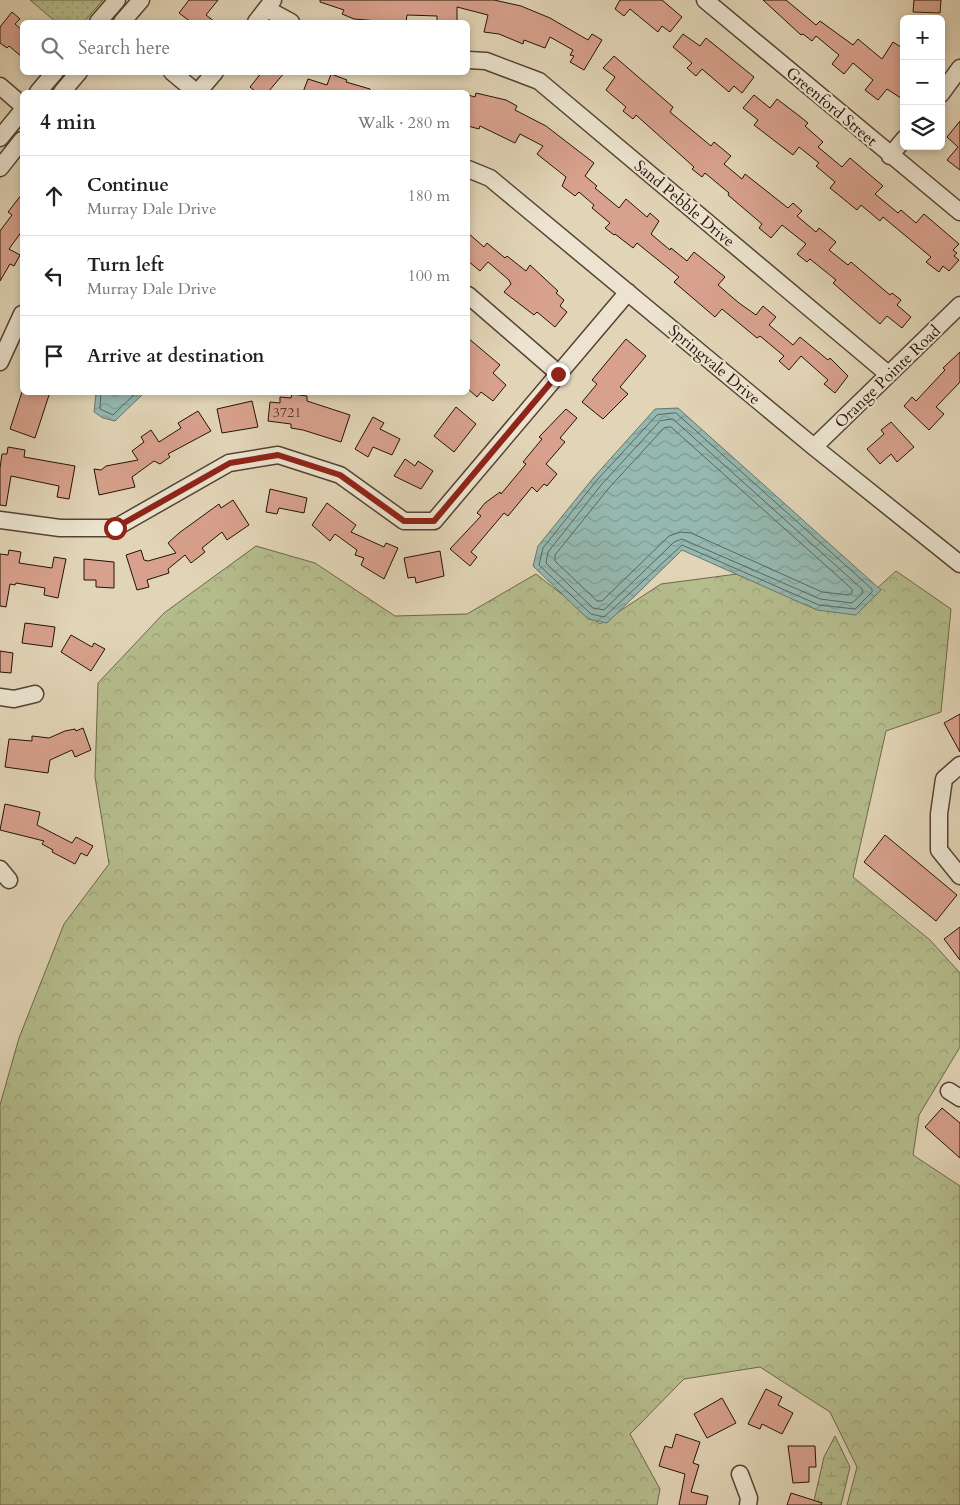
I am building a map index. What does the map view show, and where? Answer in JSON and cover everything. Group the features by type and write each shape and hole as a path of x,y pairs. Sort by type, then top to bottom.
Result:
{"street":[{"path":"104,20 117,0"},
{"path":"124,20 141,0"},
{"name":"Greenford Street","path":"705,0 890,156 960,212"},
{"path":"258,20 270,5 289,20"},
{"name":"Sand Pebble Drive","path":"470,60 486,61 539,81 888,374"},
{"path":"945,89 960,68"},
{"path":"40,90 52,75"},
{"path":"64,90 77,75"},
{"path":"176,75 194,90"},
{"path":"199,90 212,75"},
{"path":"0,86 20,103"},
{"path":"0,138 20,113"},
{"path":"0,168 20,143"},
{"path":"890,156 900,145"},
{"name":"Springvale Drive","path":"470,170 490,178 814,447 960,564"},
{"path":"0,520 60,528 115,528 230,463 278,455 340,475 404,521 434,521 628,292"},
{"path":"470,297 558,374"},
{"name":"Orange Pointe Road","path":"814,447 960,305"},
{"path":"0,362 20,318"},
{"path":"0,698 14,699 35,694"},
{"path":"960,765 944,779 939,814 939,850 960,876"},
{"path":"740,1474 749,1498 748,1505"}],"green space":[{"path":"30,0 103,0 86,20 54,20"},
{"path":"256,546 315,563 395,616 467,614 536,574 600,624 661,584 737,574 851,612 896,571 951,609 941,712 886,731 853,877 930,940 960,973 960,1047 919,1115 913,1155 960,1186 960,1505 847,1505 857,1467 830,1412 760,1367 684,1379 630,1434 660,1489 657,1505 0,1505 0,1105 19,1038 64,924 109,864 95,777 98,683 164,613"},
{"path":"835,1436 850,1467 841,1505 813,1505 824,1457"}],"water":[{"path":"96,395 142,395 115,421 103,418 94,412"},
{"path":"678,408 881,590 856,615 817,610 682,550 607,623 588,619 533,566 538,546 594,477 655,409"}],"building":[{"path":"189,0 218,0 206,15 212,20 188,20 179,13"},
{"path":"320,0 494,0 521,6 550,18 588,40 592,34 602,40 584,70 570,62 574,56 570,55 573,50 550,37 545,48 524,40 523,44 499,34 484,32 488,15 457,7 457,20 437,20 437,16 407,15 406,20 366,20 354,19 342,14 344,10 320,2"},
{"path":"620,0 662,0 682,17 670,32 662,26 658,32 630,9 624,16 615,9"},
{"path":"763,0 786,0 816,25 820,21 853,45 858,39 882,59 893,42 900,46 900,97 887,89 878,100 865,90 873,80 853,63 844,74 832,64 839,55 816,36 812,41 803,34 801,35"},
{"path":"914,0 941,0 940,13 913,12"},
{"path":"12,12 20,19 15,24 20,28 20,55 9,46 7,48 0,43 0,27"},
{"path":"683,34 700,46 706,38 754,77 742,93 734,86 729,92 702,69 696,76 687,68 692,63 673,47"},
{"path":"614,56 673,107 670,112 711,146 714,142 731,156 724,164 742,179 745,174 788,208 793,203 802,211 797,216 816,232 819,228 836,242 829,250 848,265 851,262 890,295 892,293 901,300 897,305 911,317 902,328 887,316 880,324 833,283 836,280 810,259 807,262 797,254 806,244 782,225 771,238 759,228 762,224 728,195 729,193 705,173 702,177 692,169 694,167 636,115 633,119 623,111 626,107 606,90 615,77 603,68"},
{"path":"260,75 282,75 270,90 254,90 250,87"},
{"path":"331,75 334,75 347,80 346,82 370,90 304,90 308,79 327,85"},
{"path":"476,93 506,100 517,106 515,110 546,126 594,163 585,176 597,186 595,188 619,208 626,199 647,217 650,213 659,221 651,234 670,250 671,248 687,261 694,252 725,277 718,285 739,303 756,315 763,306 776,317 769,325 793,345 800,337 828,360 830,358 848,376 835,393 824,384 828,380 801,356 789,370 779,361 784,356 760,336 757,338 722,309 715,317 674,282 679,277 637,243 633,248 605,228 610,223 592,208 594,205 579,192 575,196 562,186 566,177 537,154 543,146 520,134 515,143 480,126 479,129 470,127 470,96 475,97"},
{"path":"754,95 770,108 777,99 808,123 805,126 823,142 818,147 842,167 850,158 883,186 875,194 898,213 901,210 916,223 924,214 959,244 953,250 957,253 954,256 959,260 949,271 943,266 939,272 926,262 931,257 883,217 880,221 861,205 857,210 830,188 835,182 816,166 819,163 799,147 793,155 754,125 758,120 743,108"},
{"path":"960,121 960,170 947,160 958,147 947,137"},
{"path":"20,197 20,234 9,249 20,255 14,266 10,264 0,281 0,231 12,215 8,212"},
{"path":"470,235 484,247 487,243 505,258 507,256 526,271 530,265 558,291 556,293 564,300 560,306 567,312 555,327 537,312 534,315 504,292 511,284 509,280 488,262 480,271 470,263"},
{"path":"626,339 646,356 620,387 628,394 603,419 582,402 597,384 592,380"},
{"path":"470,340 500,365 493,373 506,385 493,401 481,392 477,397 470,391"},
{"path":"960,352 960,382 936,407 944,414 929,430 904,406 912,397 916,401 945,370 943,368"},
{"path":"21,395 49,395 35,438 10,429"},
{"path":"292,395 307,396 307,401 350,415 341,442 291,428 291,424 268,421 270,402 280,403 280,397 291,398"},
{"path":"252,401 258,427 222,433 217,409"},
{"path":"456,407 476,424 454,452 434,436"},
{"path":"566,409 577,418 560,438 565,442 546,464 557,474 547,486 544,484 537,492 532,487 508,516 504,513 471,552 477,557 470,566 450,549 481,516 477,513 485,503 500,492 501,494 526,464 523,462 542,439 539,437"},
{"path":"198,411 211,431 168,454 170,457 160,464 154,461 132,477 135,487 99,495 94,469 101,470 106,466 138,460 132,451 144,442 141,437 151,430 159,442 181,428 178,423"},
{"path":"373,417 384,423 380,429 400,439 392,455 373,447 368,457 355,449"},
{"path":"891,422 914,447 897,462 891,454 880,464 867,449 884,434 881,430"},
{"path":"8,447 25,450 24,457 75,466 69,499 57,497 59,486 11,476 6,506 0,505 0,468 2,454 7,454"},
{"path":"405,459 415,466 418,461 433,471 421,489 394,476"},
{"path":"270,489 307,498 304,513 279,508 277,514 266,512"},
{"path":"233,500 249,525 227,540 222,532 202,548 205,552 191,563 185,555 168,569 169,573 147,580 149,587 137,590 126,555 141,550 144,560 148,561 176,553 168,543 219,504 221,508"},
{"path":"327,503 356,525 351,532 384,547 386,543 398,548 384,579 361,565 364,558 355,555 357,550 335,534 330,541 312,525"},
{"path":"9,550 21,552 19,563 52,568 54,557 66,559 58,598 44,595 45,588 16,583 15,585 10,584 6,607 0,606 0,554 8,555"},
{"path":"440,551 444,576 416,583 415,577 408,578 404,558"},
{"path":"84,559 114,562 114,588 96,587 96,580 84,580"},
{"path":"25,623 55,627 52,647 22,643"},
{"path":"71,635 92,647 94,643 105,649 91,671 61,652"},
{"path":"0,651 13,653 11,673 0,672"},
{"path":"960,714 960,752 944,723"},
{"path":"83,728 91,750 75,757 72,750 50,760 48,773 5,767 9,739 32,741 32,736 49,738 65,731 75,729 76,731"},
{"path":"5,804 40,812 37,825 72,843 76,837 93,846 87,856 81,853 75,864 52,852 53,850 42,844 44,841 0,830"},
{"path":"885,835 957,895 936,921 864,862"},
{"path":"960,927 960,960 944,939"},
{"path":"942,1108 960,1123 960,1158 925,1127"},
{"path":"766,1389 782,1397 778,1405 793,1413 782,1434 762,1424 760,1429 748,1424"},
{"path":"722,1398 736,1423 707,1438 694,1414"},
{"path":"676,1434 700,1442 693,1463 699,1465 691,1492 708,1496 706,1505 679,1505 685,1474 659,1466 665,1446 672,1448"},
{"path":"788,1446 815,1446 816,1467 809,1467 809,1482 793,1483"},
{"path":"791,1493 822,1503 821,1505 787,1505"}],"route":[{"path":"115,528 230,463 278,455 340,475 404,521 434,521 558,374"}]}
